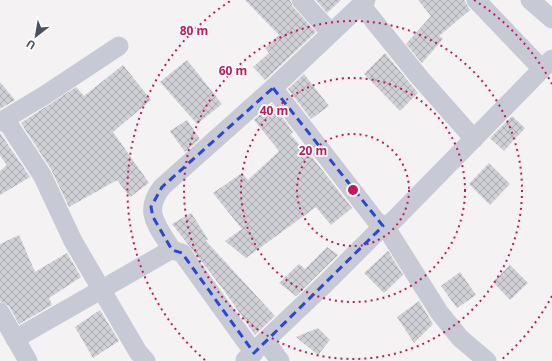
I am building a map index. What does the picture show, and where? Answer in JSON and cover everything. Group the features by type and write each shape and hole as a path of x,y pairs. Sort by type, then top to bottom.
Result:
{"street":[{"path":"301,0 331,33"},
{"path":"255,352 384,226 393,221 547,64 476,0"},
{"path":"530,0 552,19"},
{"path":"280,361 255,352 182,253 172,250 154,217 152,206 155,196 162,187 273,88 364,2 420,78 474,139"},
{"path":"119,46 45,95 3,120 42,175 73,242 138,352 146,361"},
{"path":"273,88 377,222 384,226 439,312 460,338 487,361"},
{"path":"15,339 172,250"},
{"path":"0,312 28,361"}],"highlighted area":[{"path":"273,88 383,226 254,353 182,253 172,250 153,217 151,207 162,187"}],"building":[{"path":"245,0 290,0 293,7 316,32 265,80 253,67 269,53 265,48 279,35"},
{"path":"316,0 341,0 327,13"},
{"path":"418,0 464,0 470,10 439,36 443,39 422,63 406,44 431,16"},
{"path":"385,53 418,93 400,111 364,74"},
{"path":"187,60 222,104 197,124 160,82"},
{"path":"123,65 151,100 113,132 149,183 130,197 117,180 69,207 51,169 21,123 76,87 84,96"},
{"path":"304,74 329,106 311,119 288,89"},
{"path":"0,82 15,100 0,109"},
{"path":"272,104 293,132 290,134 311,158 312,157 352,208 331,225 316,207 246,258 225,241 242,229 213,193 242,173 248,180 279,151 254,120"},
{"path":"512,116 525,128 504,151 490,138"},
{"path":"187,120 200,139 185,152 170,131"},
{"path":"0,133 30,177 0,195 0,171 6,166 6,164 0,155"},
{"path":"489,163 510,184 490,205 469,184"},
{"path":"191,213 208,239 206,241 275,316 255,335 223,289 172,224"},
{"path":"19,235 35,272 67,253 81,277 49,298 52,305 19,324 9,306 0,301 0,244"},
{"path":"327,247 338,255 296,296 279,283 299,264 305,269"},
{"path":"388,251 403,275 384,293 364,273"},
{"path":"510,265 528,283 510,300 493,282"},
{"path":"460,272 476,295 457,308 441,286"},
{"path":"419,301 433,324 414,343 397,317"},
{"path":"100,310 119,341 93,358 75,327"},
{"path":"318,328 330,340 318,355 296,337"}]}
